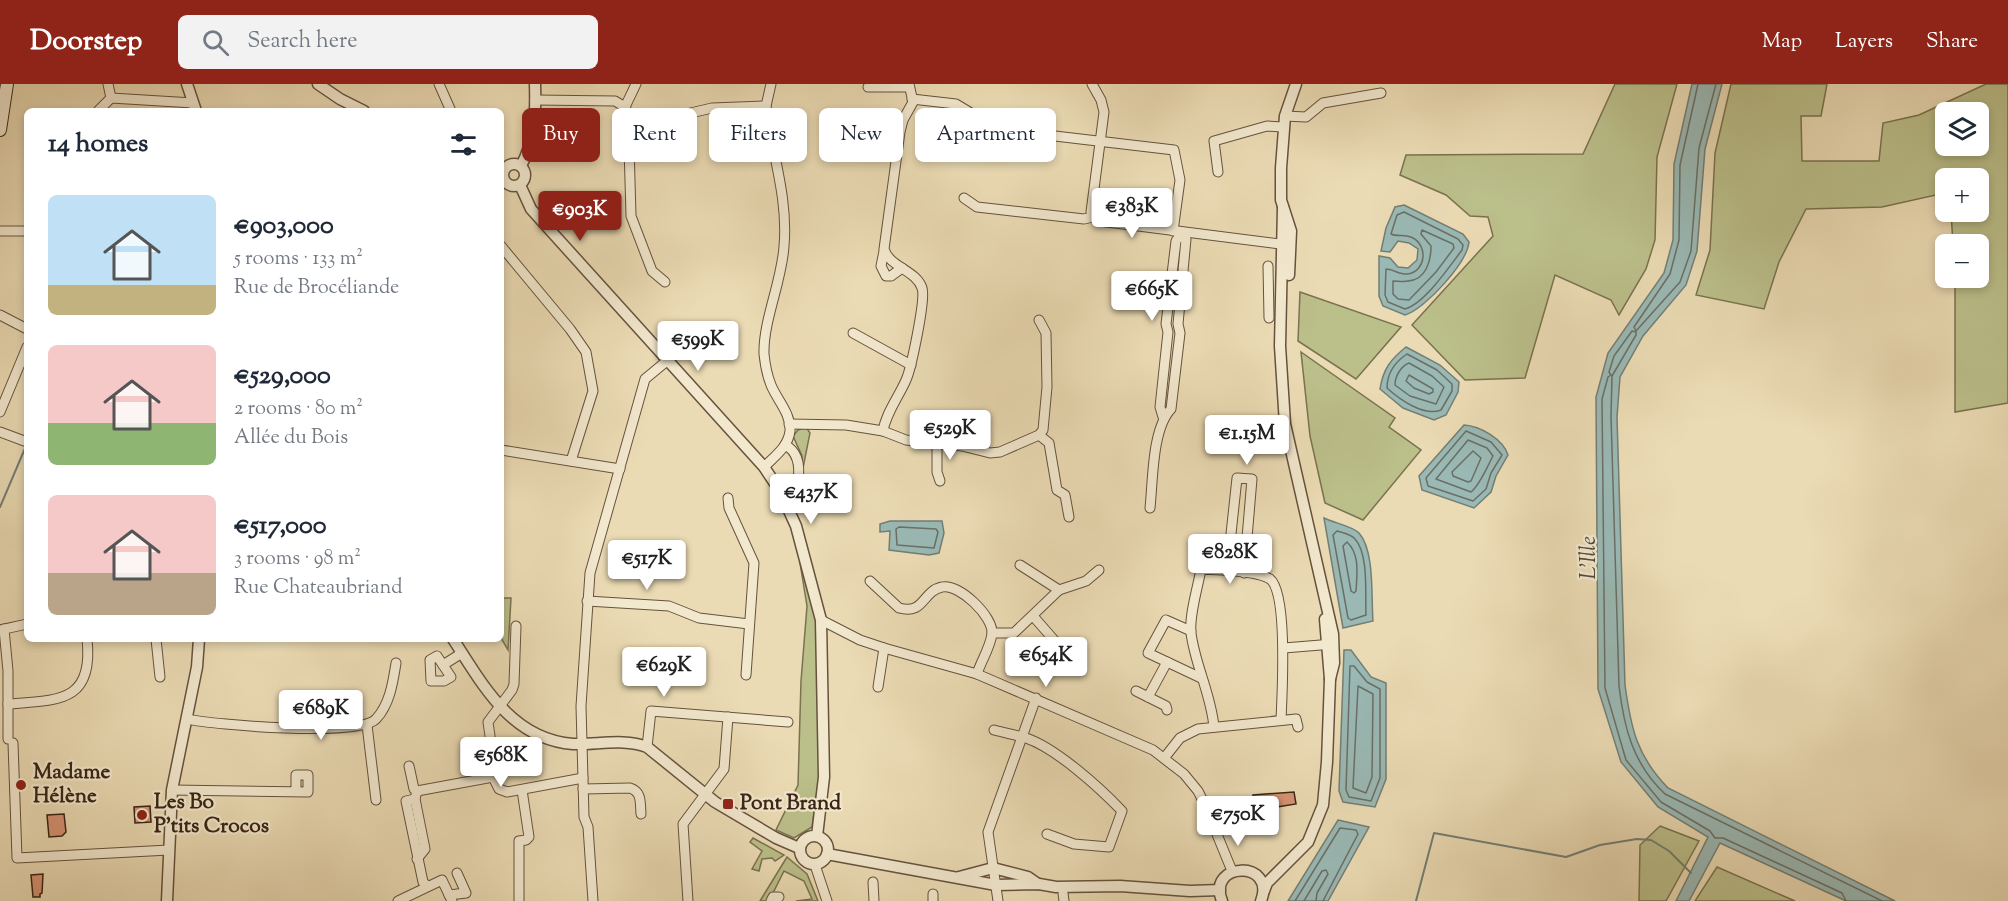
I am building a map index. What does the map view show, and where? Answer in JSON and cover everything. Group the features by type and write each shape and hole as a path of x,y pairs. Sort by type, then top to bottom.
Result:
{"main road":[{"path":"0,130 7,84"}],"street":[{"path":"108,84 111,98"},
{"path":"111,98 195,107 187,84"},
{"path":"318,84 358,108"},
{"path":"439,84 451,108"},
{"path":"535,84 532,138 521,166 525,174 520,185 531,209 764,467 780,491 794,519 821,620 824,777 817,836"},
{"path":"535,100 605,99 615,101 625,107 636,84"},
{"path":"764,467 785,445 789,437 787,415 771,386 764,352 781,273 785,227 782,186 766,106 771,84"},
{"path":"1092,84 1103,105 1091,212 1093,217 1099,221 1287,244"},
{"path":"1262,896 1267,883 1308,842 1323,805 1328,762 1330,680 1334,663 1324,600 1285,424 1281,385 1281,296 1289,273 1287,244 1291,231 1283,207 1281,190 1284,122 1296,84"},
{"path":"863,96 866,85 909,86 912,99 900,132 881,266 886,276 891,276 902,268"},
{"path":"1218,172 1214,141 1264,126 1306,117 1323,103 1381,93"},
{"path":"101,108 111,98"},
{"path":"912,99 956,104 963,108"},
{"path":"697,112 712,108 766,106"},
{"path":"1056,136 1174,150 1180,180 1178,231 1166,324 1168,332 1160,407 1163,417"},
{"path":"629,162 630,213 652,271 665,282"},
{"path":"504,170 510,165 521,166"},
{"path":"504,177 506,183 513,187 520,185"},
{"path":"964,198 977,207 1084,219 1093,217"},
{"path":"0,231 24,231"},
{"path":"1149,508 1159,430 1163,417 1171,409 1180,333 1178,324 1186,239 1178,231"},
{"path":"504,250 570,329 588,358 592,391 571,461"},
{"path":"883,431 885,420 906,381 911,365 924,297 918,281 884,250"},
{"path":"1268,266 1269,318"},
{"path":"1268,297 1281,296"},
{"path":"0,315 24,327"},
{"path":"789,424 831,423 883,431 900,438 995,453 1040,435 1045,423 1047,387 1046,333 1039,320"},
{"path":"1166,324 1178,324"},
{"path":"853,333 911,365"},
{"path":"0,412 24,354"},
{"path":"593,901 588,827 584,817 581,706 590,573 645,379 668,360"},
{"path":"0,432 24,441"},
{"path":"1040,435 1048,443 1057,490 1065,495 1069,517"},
{"path":"937,443 937,472 940,482"},
{"path":"785,445 796,454 799,466 798,481"},
{"path":"504,450 620,469"},
{"path":"1227,571 1237,478 1252,479 1244,573"},
{"path":"728,498 729,508 754,563 746,675"},
{"path":"1020,565 1059,590"},
{"path":"1214,727 1212,708 1191,631 1201,569 1267,577 1275,585 1284,648 1281,720"},
{"path":"992,633 1014,633 1059,590 1086,581 1099,570"},
{"path":"870,581 904,610 917,608 939,587 955,588 986,616 991,624 992,633 977,674"},
{"path":"587,601 669,606 699,618 749,624"},
{"path":"1033,616 1075,664"},
{"path":"821,620 860,640 977,674 1134,741 1165,757 1198,791 1232,872"},
{"path":"1191,631 1166,620 1148,653 1202,678"},
{"path":"24,625 2,630 17,858 168,850"},
{"path":"516,626 514,684 500,708 488,722 494,764 493,777 499,789 507,792 583,778"},
{"path":"8,704 58,700 70,694 82,681 88,668 87,642"},
{"path":"156,642 160,677"},
{"path":"167,901 172,790 188,719 199,642"},
{"path":"455,642 500,708 534,733 556,741 583,744 634,744 647,747 705,795 776,838 800,848"},
{"path":"1284,648 1330,644"},
{"path":"878,687 884,648"},
{"path":"443,665 462,653"},
{"path":"1148,698 1167,662"},
{"path":"188,719 238,726 346,728 367,725 376,719 389,696 396,663"},
{"path":"1136,691 1166,706 1167,710"},
{"path":"998,901 988,832 1036,698"},
{"path":"647,747 651,711 788,722"},
{"path":"688,901 683,824 724,770 728,717"},
{"path":"1165,757 1183,735 1214,727 1296,719 1298,727"},
{"path":"367,725 376,800"},
{"path":"994,730 1021,737 1054,754 1100,789 1122,811 1109,847 1074,844 1047,834"},
{"path":"409,765 416,795"},
{"path":"427,886 423,882 417,859 406,801 416,795 493,777"},
{"path":"583,789 630,788 636,790 640,795 641,814"},
{"path":"172,790 296,792"},
{"path":"519,901 519,841 529,837 522,790"},
{"path":"800,848 808,837 817,836 826,843 825,859 815,865"},
{"path":"800,848 804,861 815,865"},
{"path":"827,854 996,885 1120,886 1221,895 1222,882 1232,872 1241,869 1257,875 1267,875 1282,870"},
{"path":"815,865 826,901"},
{"path":"954,878 993,868 1028,878 1039,884"},
{"path":"398,901 442,880 450,898 466,892 457,873"},
{"path":"1257,875 1262,896"},
{"path":"873,882 874,901"}],"green space":[{"path":"1615,84 1677,84 1657,157 1655,240 1646,269 1619,315 1611,300 1555,275 1525,378 1465,380 1412,325 1493,236 1488,217 1470,216 1446,195 1400,175 1406,155 1583,154"},
{"path":"1731,84 1827,84 1821,116 1801,116 1802,161 1879,161 1883,123 1919,115 1935,108 1935,156 1989,156 1989,102 1947,102 1986,84 2008,84 2008,403 1955,412 1955,288 1989,288 1989,234 1952,234 1952,222 1989,222 1989,168 1935,168 1935,195 1882,207 1806,209 1779,262 1764,309 1696,295 1710,250 1715,153"},
{"path":"1300,292 1401,327 1356,379 1298,341"},
{"path":"1301,352 1395,418 1389,427 1421,450 1363,520 1325,503 1310,436"},
{"path":"806,427 810,433 802,473 802,456 793,436 798,430"},
{"path":"800,563 817,621 819,777 812,827 794,838 776,830 798,785 801,681 807,606"},
{"path":"504,598 511,598 508,650 503,642"},
{"path":"1660,826 1699,841 1666,901 1639,901 1640,845"},
{"path":"753,838 784,855 775,861 772,858 762,859 759,871 752,869 762,851 750,842"},
{"path":"787,857 807,874 818,901 796,901 812,899 804,881 784,871 769,901 760,901"},
{"path":"1717,867 1795,901 1695,901"}],"water":[{"path":"1692,84 1722,84 1705,149 1697,251 1686,285 1643,336 1620,377 1617,417 1625,685 1633,728 1649,765 1668,788 1895,901 1846,901 1720,843 1689,901 1676,901 1708,837 1658,807 1621,762 1598,689 1596,397 1608,353 1664,273 1673,240 1674,164"},
{"path":"1404,205 1463,234 1469,242 1461,261 1444,284 1423,304 1405,315 1383,306 1379,296 1379,256 1390,258 1398,267 1408,268 1417,260 1418,249 1409,243 1398,241 1390,252 1381,251 1386,228 1395,207"},
{"path":"1406,347 1440,365 1459,382 1458,392 1446,415 1434,420 1403,408 1380,389 1388,365"},
{"path":"1464,425 1490,434 1501,444 1508,455 1496,476 1491,492 1474,508 1422,490 1419,476"},
{"path":"1324,518 1356,531 1364,541 1370,562 1373,621 1343,628"},
{"path":"890,521 942,521 944,533 939,553 929,555 889,550 890,531 880,532 880,524"},
{"path":"1344,650 1351,650 1371,677 1386,683 1386,779 1375,807 1343,802 1339,791"},
{"path":"1338,820 1369,827 1328,901 1288,901"}],"building":[{"path":"1294,792 1296,804 1271,808 1271,812 1267,815 1245,816 1243,804 1253,803 1253,795"},
{"name":"Les Bo P'tits Crocos","path":"150,806 151,822 135,823 134,807"},
{"path":"64,814 66,832 62,836 49,837 47,815"},
{"path":"43,874 42,893 40,897 33,897 31,875"}],"waterway":[{"path":"0,507 24,451"},
{"path":"1416,901 1434,833 1566,857 1600,845 1637,839 1651,840 1669,851 1691,873"}],"place":[{"name":"Madame Hélène","path":"21,785"},
{"name":"Pont Brand","path":"728,804"},
{"name":"Les Bo P'tits Crocos","path":"142,815"}],"water label":[{"name":"L'Ille","path":"1590,558"}]}
